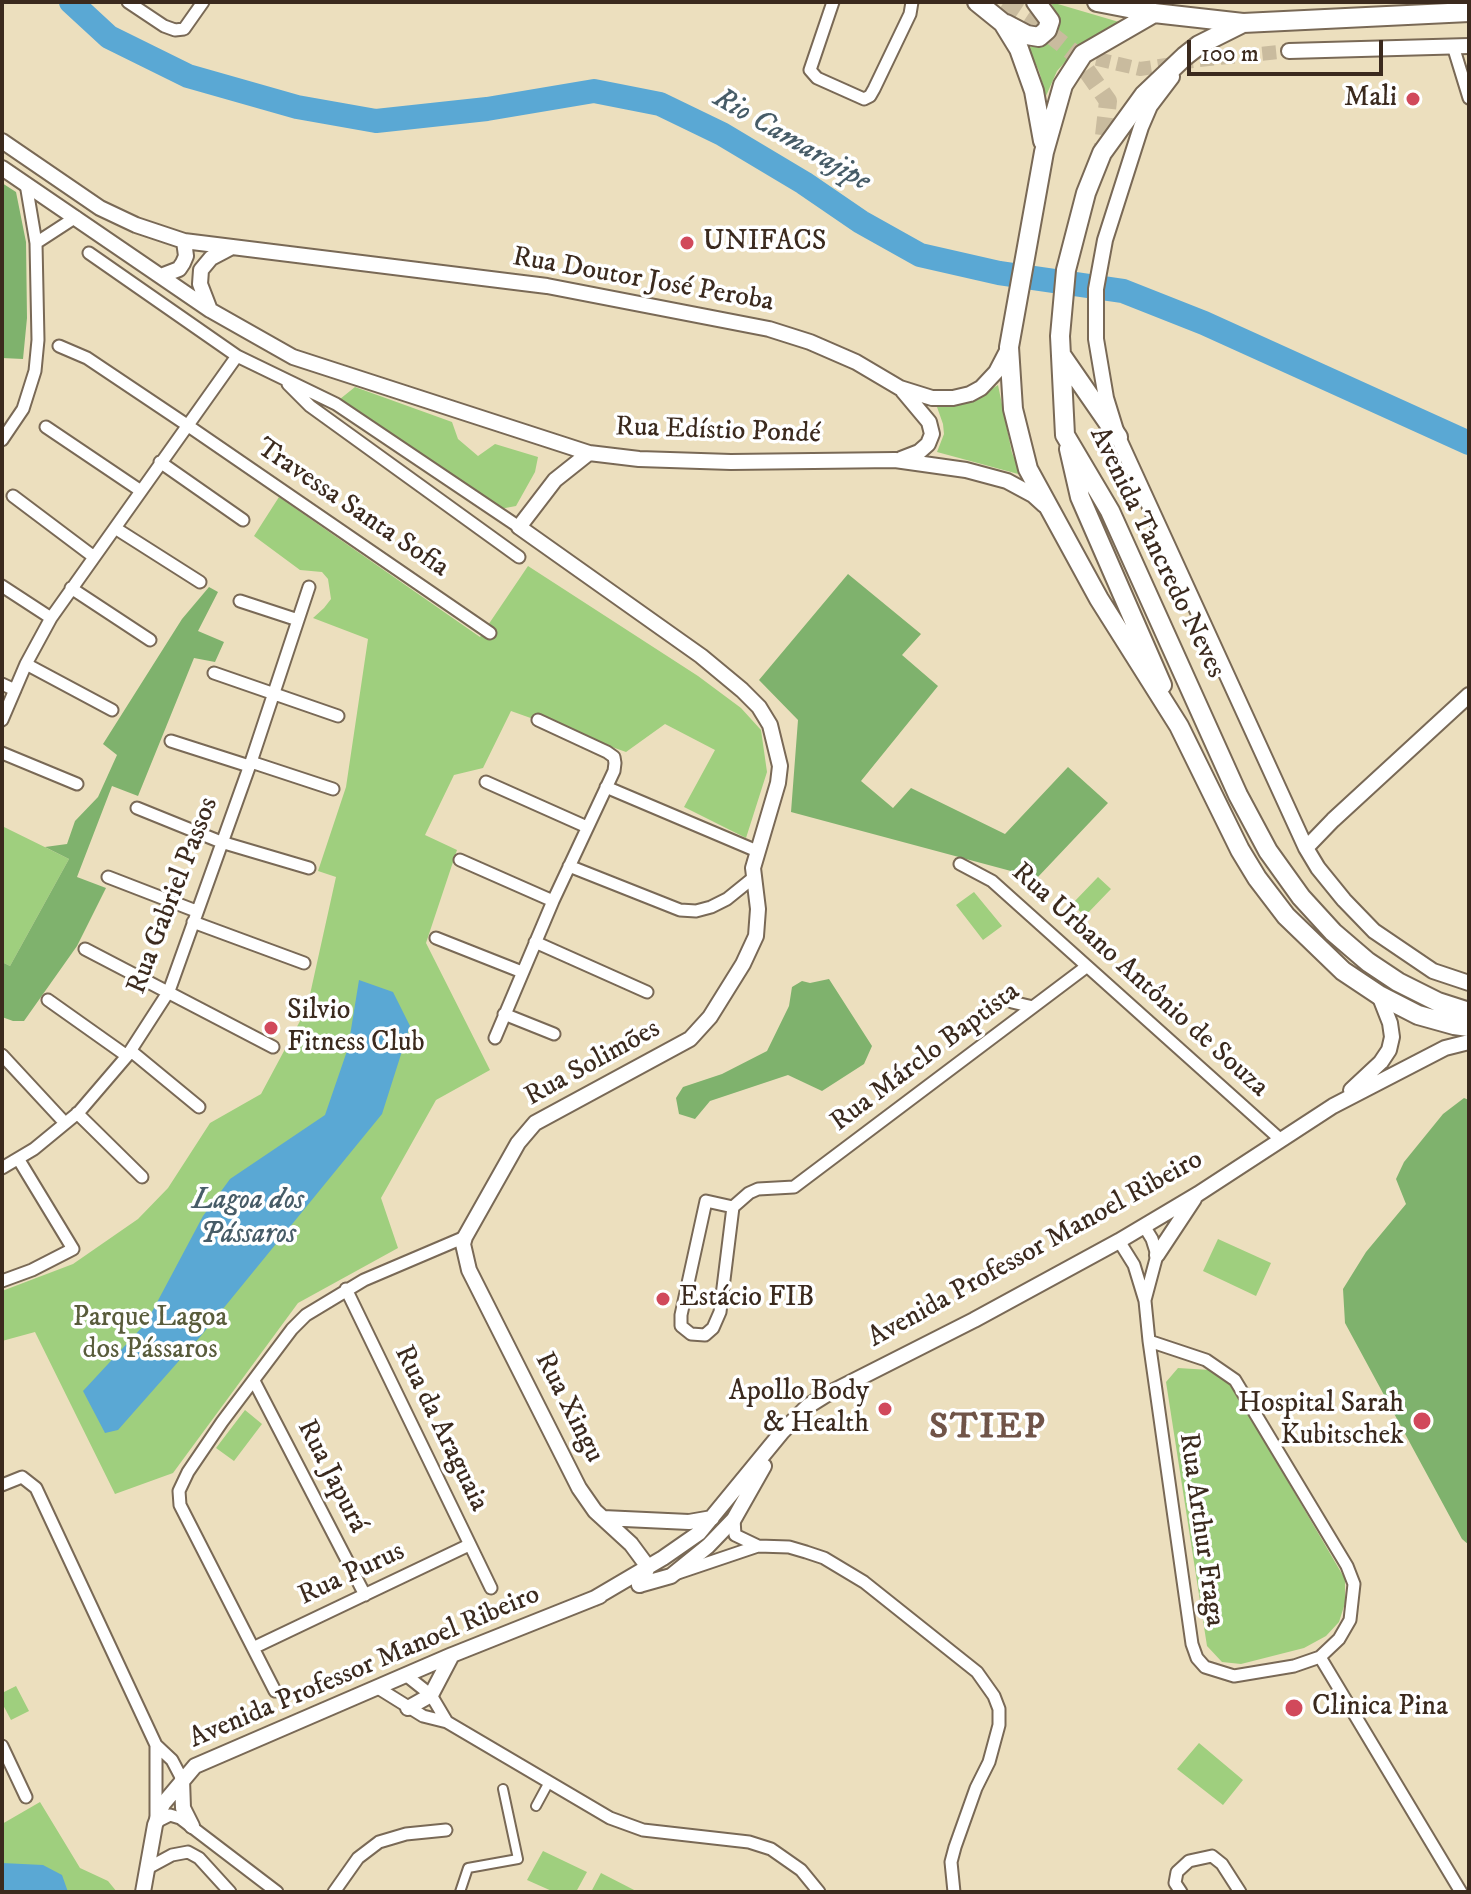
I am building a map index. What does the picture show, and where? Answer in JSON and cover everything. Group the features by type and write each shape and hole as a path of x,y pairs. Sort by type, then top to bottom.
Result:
{"main road":[{"path":"977,2 1003,23 1027,35 1039,37 1047,30 1050,21 1036,2"},
{"path":"1097,2 1154,13 1243,23"},
{"name":"Avenida Tancredo Neves","path":"1469,12 1243,23 1199,45 1144,95 1102,153 1079,215 1066,270 1060,345 1065,435 1110,511 1238,795 1284,874 1333,932 1368,962 1398,982 1438,1002 1469,1012"},
{"name":"Avenida Tancredo Neves","path":"1154,13 1083,54 1063,85 1044,152 1010,341 1013,409 1028,469 1099,599 1179,726 1257,878 1286,916 1343,971 1379,995 1418,1015 1469,1027"},
{"path":"1003,23 1019,49 1034,91 1044,152"},
{"path":"1060,345 1118,437"},
{"path":"1065,435 1080,497 1179,726"}],"street":[{"path":"128,2 175,30 184,29 203,2"},
{"path":"833,2 810,70 817,78 864,99 874,89 910,14 912,2"},
{"name":"Avenida Tancredo Neves","path":"1199,45 1150,106 1105,240 1096,289 1096,339 1106,398 1118,437 1306,848 1344,900 1374,931 1433,971 1469,983"},
{"path":"1453,46 1469,98"},
{"path":"1289,51 1469,46"},
{"name":"Rua Doutor José Peroba","path":"2,141 100,208 136,225 184,241 547,286 769,329 810,342 900,388 932,398 953,398 981,388 996,372 1010,341"},
{"name":"Rua Edístio Pondé","path":"2,168 210,310 293,357 589,453 639,459 731,462 895,460 966,470 1007,481 1033,495 1049,509"},
{"path":"2,440 23,409 34,376 38,340 36,243 26,184"},
{"path":"36,243 76,217"},
{"path":"161,276 179,269 183,263 186,256 184,241"},
{"path":"210,310 200,284 201,270 211,258 230,248"},
{"path":"89,253 237,356 336,404 519,527 555,480 589,453"},
{"name":"Travessa Santa Sofia","path":"59,346 87,358 490,633"},
{"path":"2,720 26,664 51,618 237,356"},
{"path":"282,378 310,406 519,557"},
{"path":"895,460 919,452 928,444 932,434 929,422 900,388"},
{"path":"46,427 141,491"},
{"path":"552,441 560,462 555,480"},
{"path":"160,462 243,520"},
{"path":"13,496 94,557"},
{"name":"Rua Solimões","path":"465,1237 518,1143 535,1123 674,1049 701,1029 743,964 756,936 758,909 753,878 757,851 778,783 780,766 770,725 759,707 701,656 519,527"},
{"path":"115,528 200,582"},
{"path":"2,586 51,618"},
{"name":"Rua Gabriel Passos","path":"2,1168 19,1160 77,1113 129,1053 169,991 309,587"},
{"path":"71,588 150,640"},
{"path":"240,601 298,620"},
{"path":"26,664 112,710"},
{"path":"214,673 338,716"},
{"path":"2,684 15,690"},
{"path":"1306,848 1469,695"},
{"path":"495,1038 553,901 614,771 614,757 538,720"},
{"path":"171,741 333,789"},
{"path":"2,753 77,784"},
{"path":"486,782 587,827"},
{"path":"606,787 757,851"},
{"path":"137,808 221,842 309,868"},
{"path":"460,860 553,901"},
{"name":"Rua Urbano Antônio de Souza","path":"960,864 992,881 1281,1140"},
{"path":"569,866 680,910 696,911 711,907 727,899 753,878"},
{"path":"108,877 304,963"},
{"path":"436,938 522,972"},
{"path":"535,942 647,992"},
{"path":"85,949 273,1047"},
{"name":"Rua Márclo Baptista","path":"733,1207 758,1189 794,1187 1086,967"},
{"name":"Avenida Professor Manoel Ribeiro","path":"1333,1106 1381,1062 1389,1050 1392,1037 1390,1023 1379,995"},
{"path":"48,1000 129,1053 199,1107"},
{"path":"1012,1002 1033,1007"},
{"path":"504,1014 554,1034"},
{"name":"Avenida Professor Manoel Ribeiro","path":"595,1598 685,1545 712,1518 795,1418 824,1396 974,1320 1119,1241 1333,1106 1445,1048 1469,1042"},
{"path":"2,1055 65,1123"},
{"path":"77,1113 142,1177"},
{"path":"2,1281 73,1249 19,1160"},
{"path":"1157,1255 1198,1194"},
{"path":"706,1201 733,1207 720,1312 713,1328 705,1335 691,1334 681,1326 681,1315 706,1201"},
{"path":"1144,1226 1157,1255"},
{"path":"275,1691 178,1497 188,1472 299,1322 346,1289 465,1237"},
{"name":"Rua Xingu","path":"465,1237 464,1253 469,1270 579,1488 589,1504 631,1544 648,1567"},
{"name":"Rua Arthur Fraga","path":"1119,1241 1134,1265 1145,1301 1192,1644 1197,1658 1205,1667 1234,1676 1294,1666 1320,1657"},
{"name":"Rua Arthur Fraga","path":"1145,1301 1157,1255"},
{"name":"Rua da Araguaia","path":"346,1289 491,1588"},
{"path":"1149,1341 1206,1360 1235,1380 1347,1566 1354,1584 1350,1620 1339,1639 1320,1657 1461,1892"},
{"name":"Rua Japurá","path":"254,1381 365,1595"},
{"name":"Avenida Professor Manoel Ribeiro","path":"143,1892 156,1822 163,1804 182,1779 206,1760 595,1598 671,1576 693,1560 734,1519 772,1447"},
{"path":"2,1485 22,1477 36,1488 156,1745 175,1764 182,1779 183,1808 192,1826"},
{"path":"603,1518 689,1522 712,1518"},
{"path":"734,1519 735,1535 758,1546"},
{"name":"Rua Purus","path":"255,1647 469,1545"},
{"path":"671,1576 758,1546 789,1547 824,1558 905,1613 961,1657 987,1683 999,1709 996,1743 955,1847 951,1862 954,1892"},
{"path":"640,1585 648,1567"},
{"path":"408,1708 431,1695 452,1655"},
{"path":"407,1676 431,1695 447,1722"},
{"path":"378,1688 431,1720 447,1722 610,1818 635,1828 678,1836 749,1842 771,1849 801,1870 819,1892"},
{"path":"156,1745 156,1822 170,1815 175,1816 277,1892"},
{"path":"2,1746 26,1797"},
{"path":"536,1806 549,1782"},
{"path":"460,1892 468,1868 518,1859 503,1789"},
{"path":"334,1892 358,1858 379,1842 406,1834 446,1830"},
{"path":"148,1868 172,1855 188,1852 199,1858 230,1892"},
{"path":"1178,1887 1177,1872 1189,1861 1212,1856 1222,1864 1240,1892"}],"green space":[{"path":"1051,2 1119,22 1082,43 1057,71 1046,96 1028,48 1053,39 1058,20"},
{"path":"2,183 16,192 26,242 27,318 23,359 2,358"},
{"path":"998,385 1012,453 1022,475 937,452 944,434 937,407 959,405"},
{"path":"355,387 452,422 458,439 478,456 495,444 538,457 535,472 516,506 500,509 340,399"},
{"name":"Parque Lagoa dos Pássaros","path":"279,497 480,637 528,566 698,676 741,708 761,730 767,772 746,838 684,807 715,750 665,724 626,752 511,711 483,768 454,775 425,835 457,850 426,943 490,1070 436,1100 381,1198 398,1248 298,1303 173,1473 115,1494 35,1332 2,1341 2,1291 73,1264 138,1219 168,1188 210,1123 261,1094 307,1008 336,877 318,871 346,787 368,639 313,618 331,599 328,579 322,572 300,570 254,536"},
{"path":"848,574 921,634 902,655 938,686 861,781 893,808 911,788 1005,834 1068,767 1108,803 1037,878 791,812 798,720 759,680"},
{"path":"209,587 218,592 198,631 224,642 215,662 194,658 138,796 112,786 77,877 106,888 77,946 24,1021 2,1017 2,962 10,966 69,859 45,847 67,844 75,821 98,797 117,755 103,744 182,619"},
{"path":"2,826 69,859 10,966 2,962"},
{"path":"1098,877 1111,889 1085,916 1072,904"},
{"path":"974,892 1002,926 983,940 956,905"},
{"path":"829,979 872,1046 864,1064 822,1091 788,1075 710,1101 695,1119 679,1114 676,1098 683,1087 722,1074 767,1051 789,1006 792,987 802,981 810,983"},
{"path":"1464,1098 1469,1100 1469,1545 1462,1539 1345,1323 1343,1289 1366,1252 1406,1204 1396,1179 1404,1162 1443,1114"},
{"path":"1218,1239 1271,1263 1256,1296 1203,1271"},
{"path":"1178,1368 1210,1370 1232,1386 1345,1579 1345,1603 1339,1622 1326,1636 1304,1648 1241,1664 1222,1662 1207,1646 1166,1382"},
{"path":"245,1410 262,1424 234,1461 216,1448"},
{"path":"16,1686 29,1711 11,1720 2,1703 2,1693"},
{"path":"1199,1743 1243,1780 1223,1805 1177,1769"},
{"path":"40,1802 80,1868 108,1881 117,1892 2,1892 2,1824"},
{"path":"543,1851 587,1872 576,1892 554,1892 527,1880"},
{"path":"601,1873 638,1892 591,1892"}],"water":[{"name":"Lagoa dos Pássaros","path":"359,980 393,992 410,1026 382,1114 200,1337 118,1430 105,1433 83,1391 146,1323 203,1216 230,1179 325,1115 348,1048"},
{"path":"2,1863 43,1865 62,1875 68,1892 2,1892"}],"waterway":[{"name":"Rio Camarajipe","path":"71,2 109,37 188,76 297,107 376,121 487,109 594,91 660,104 722,134 804,183 861,222 920,255 999,273 1123,291 1204,323 1469,443"}],"tunnel":[{"path":"1004,2 1075,54 1108,101 1102,153"},
{"path":"1076,54 1140,69 1289,51"}],"place":[{"name":"Mali","path":"1413,99"},
{"name":"UNIFACS","path":"687,243"},
{"name":"Silvio Fitness Club","path":"271,1028"},
{"name":"Estácio FIB","path":"663,1299"},
{"name":"Apollo Body & Health","path":"885,1409"},
{"name":"Hospital Sarah Kubitschek","path":"1422,1421"},
{"name":"Clinica Pina","path":"1294,1708"}],"district":[{"name":"STIEP","path":"988,1430"}]}
